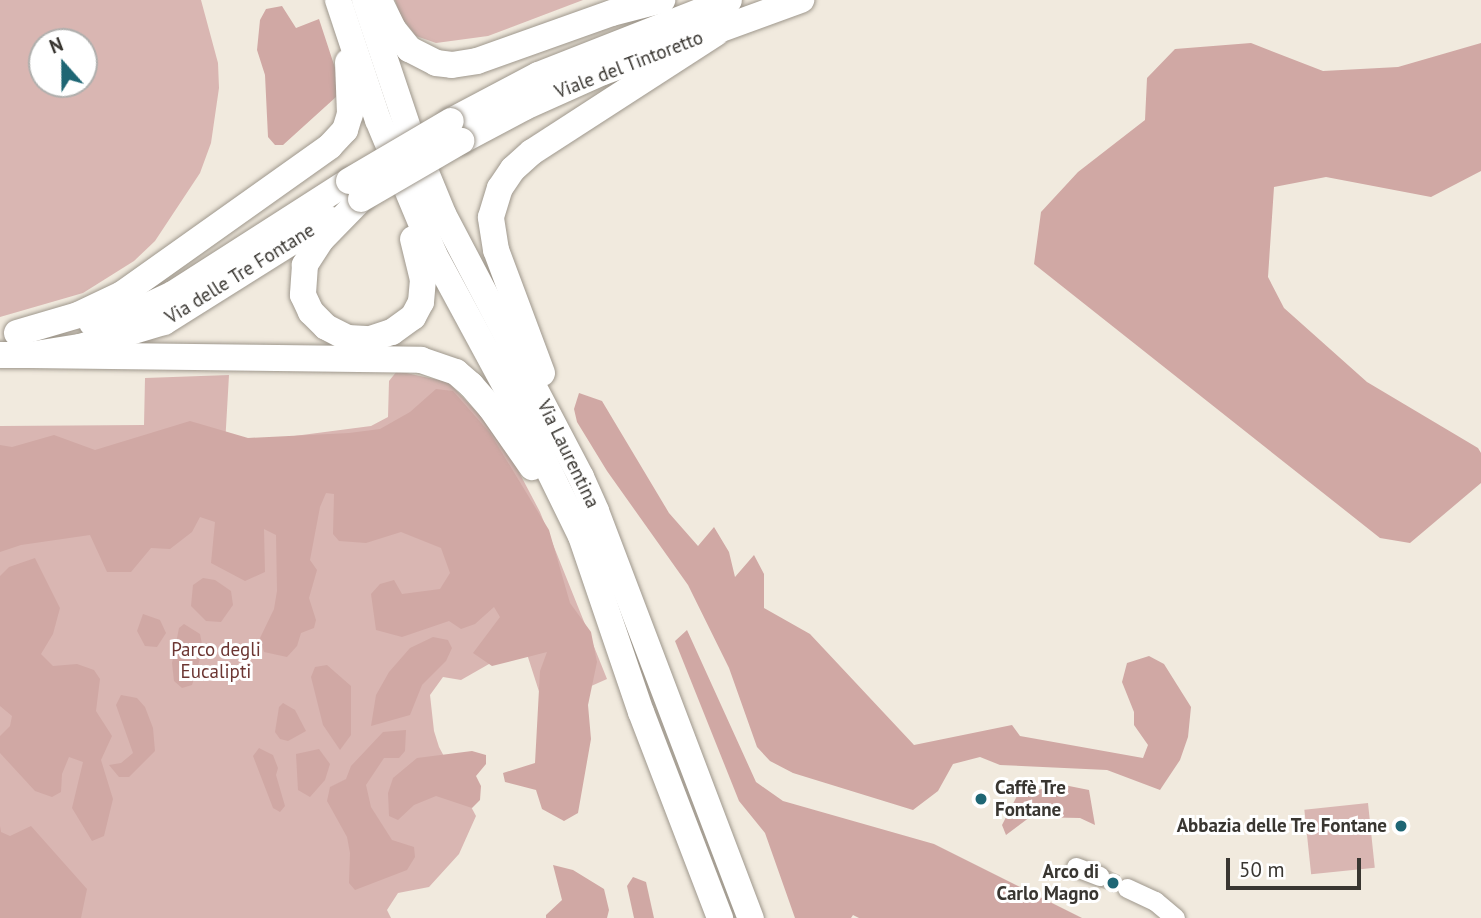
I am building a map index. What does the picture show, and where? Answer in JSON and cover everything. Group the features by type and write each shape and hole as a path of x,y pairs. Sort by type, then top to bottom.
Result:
{"main road":[{"name":"Via Laurentina","path":"338,0 377,120 448,283 529,430 581,536 636,701 720,918"},
{"name":"Via Laurentina","path":"365,0 409,131 443,214 581,477 751,918"},
{"path":"379,0 398,37 409,49 436,63 452,65 477,61 612,13 662,0"},
{"name":"Viale del Tintoretto","path":"456,131 538,75 729,0"},
{"name":"Viale del Tintoretto","path":"456,131 578,82 801,0"},
{"path":"15,341 122,295 166,266 338,139 347,125 351,107 349,33"},
{"path":"581,477 496,250 491,217 496,198 508,173 532,152 716,33"},
{"path":"355,190 305,265 302,285 306,304 326,327 348,338 370,339 392,332 413,317 421,302 423,286 419,258 377,120"},
{"name":"Via delle Tre Fontane","path":"0,355 15,341 82,325 157,302 456,131"},
{"path":"15,341 393,358 440,365 464,378 491,408 581,536"}],"street":[{"path":"1076,867 1099,876"},
{"path":"1127,888 1155,901 1175,918"}],"green space":[{"path":"0,0 201,0 218,63 219,88 211,143 200,173 155,241 134,261 83,293 0,317"},
{"path":"395,0 583,0 488,36 436,43 416,36 400,16"},
{"name":"Parco degli Eucalipti","path":"397,371 448,382 500,436 540,512 607,679 544,707 526,651 489,664 461,680 443,677 430,695 434,731 439,747 476,816 459,854 429,887 398,893 387,910 391,918 0,918 0,426 144,425 145,378 229,375 225,445 371,426 388,417 389,381"},
{"path":"1368,803 1375,868 1311,874 1304,810"}],"shaded area":[{"path":"282,6 296,28 319,19 338,77 336,97 283,145 275,145 268,137 265,75 257,50 260,20 266,9"},
{"path":"1251,43 1323,71 1398,67 1481,43 1481,171 1431,197 1326,177 1274,187 1268,277 1284,308 1367,382 1478,448 1481,453 1481,483 1410,543 1380,538 1034,264 1041,212 1078,172 1145,120 1147,78 1175,49"},
{"path":"436,389 453,391 490,433 549,530 570,603 591,632 597,662 588,705 591,739 578,813 564,821 542,809 536,790 505,782 503,773 535,763 540,671 547,652 492,666 473,653 500,617 494,607 475,624 461,629 449,621 402,637 376,630 371,594 380,584 394,580 402,594 440,589 450,573 441,548 401,532 366,543 339,541 333,534 334,494 326,493 320,507 310,560 317,570 309,598 316,620 314,628 301,633 297,646 287,657 264,652 260,638 274,609 277,591 276,535 264,529 265,572 245,581 211,563 215,522 200,517 192,532 170,549 151,548 131,572 107,572 90,535 21,545 0,552 0,445 12,447 54,435 95,450 190,421 248,438 349,433 380,429 410,412"},
{"path":"579,393 602,401 669,513 698,546 714,527 729,552 735,577 754,555 764,574 764,608 810,634 914,745 1012,725 1020,736 1143,758 1148,745 1134,725 1134,712 1122,682 1127,663 1149,656 1164,664 1191,707 1188,737 1180,760 1160,790 1107,770 1000,765 980,757 953,764 938,791 913,810 793,773 770,761 757,747 729,668 688,585 607,471 577,422 574,409"},
{"path":"35,558 60,608 53,634 41,654 53,666 77,664 94,670 100,679 96,711 112,736 101,760 113,799 104,836 92,841 72,808 83,762 69,757 62,774 61,792 52,797 35,791 0,753 0,736 10,726 12,716 0,706 0,576 9,567"},
{"path":"203,578 215,580 231,591 233,605 221,622 206,621 191,606 193,585"},
{"path":"143,614 160,620 166,633 157,647 145,646 137,631"},
{"path":"184,624 200,634 203,649 192,685 182,688 174,681 172,663 179,628"},
{"path":"687,630 756,782 783,801 934,844 1082,918 859,918 853,915 851,918 795,918 765,833 739,801 675,641"},
{"path":"433,637 448,640 452,648 446,661 422,685 410,715 371,726 376,695 389,672 410,648"},
{"path":"327,665 351,686 351,735 340,750 323,725 311,677 315,667"},
{"path":"121,695 137,698 145,707 153,728 155,751 129,777 119,777 109,765 121,763 133,753 116,705"},
{"path":"283,703 295,710 306,731 288,741 280,739 275,732 279,707"},
{"path":"406,730 405,751 399,758 384,758 366,785 371,807 392,840 414,847 415,857 407,870 355,890 349,883 350,853 347,837 327,801 330,787 346,779 351,766 383,732"},
{"path":"259,748 273,755 278,768 276,775 285,806 280,812 273,808 253,756"},
{"path":"319,749 330,764 325,780 310,797 298,790 296,754"},
{"path":"472,751 486,755 486,764 476,776 481,786 480,800 472,808 436,796 414,805 398,820 389,816 388,793 393,778 417,758"},
{"path":"1059,784 1089,790 1095,825 1080,818 1030,817 1006,835 1002,825 1017,796"},
{"path":"0,826 1,832 10,836 31,826 87,889 81,918 0,918"},
{"path":"553,865 573,870 604,889 609,910 607,918 546,918 562,900"},
{"path":"633,877 646,882 654,918 634,918 627,886"}],"tunnel":[{"path":"1099,876 1127,888"}],"place":[{"name":"Caffè Tre Fontane","path":"981,799"},
{"name":"Abbazia delle Tre Fontane","path":"1401,826"},
{"name":"Arco di Carlo Magno","path":"1113,883"}]}
